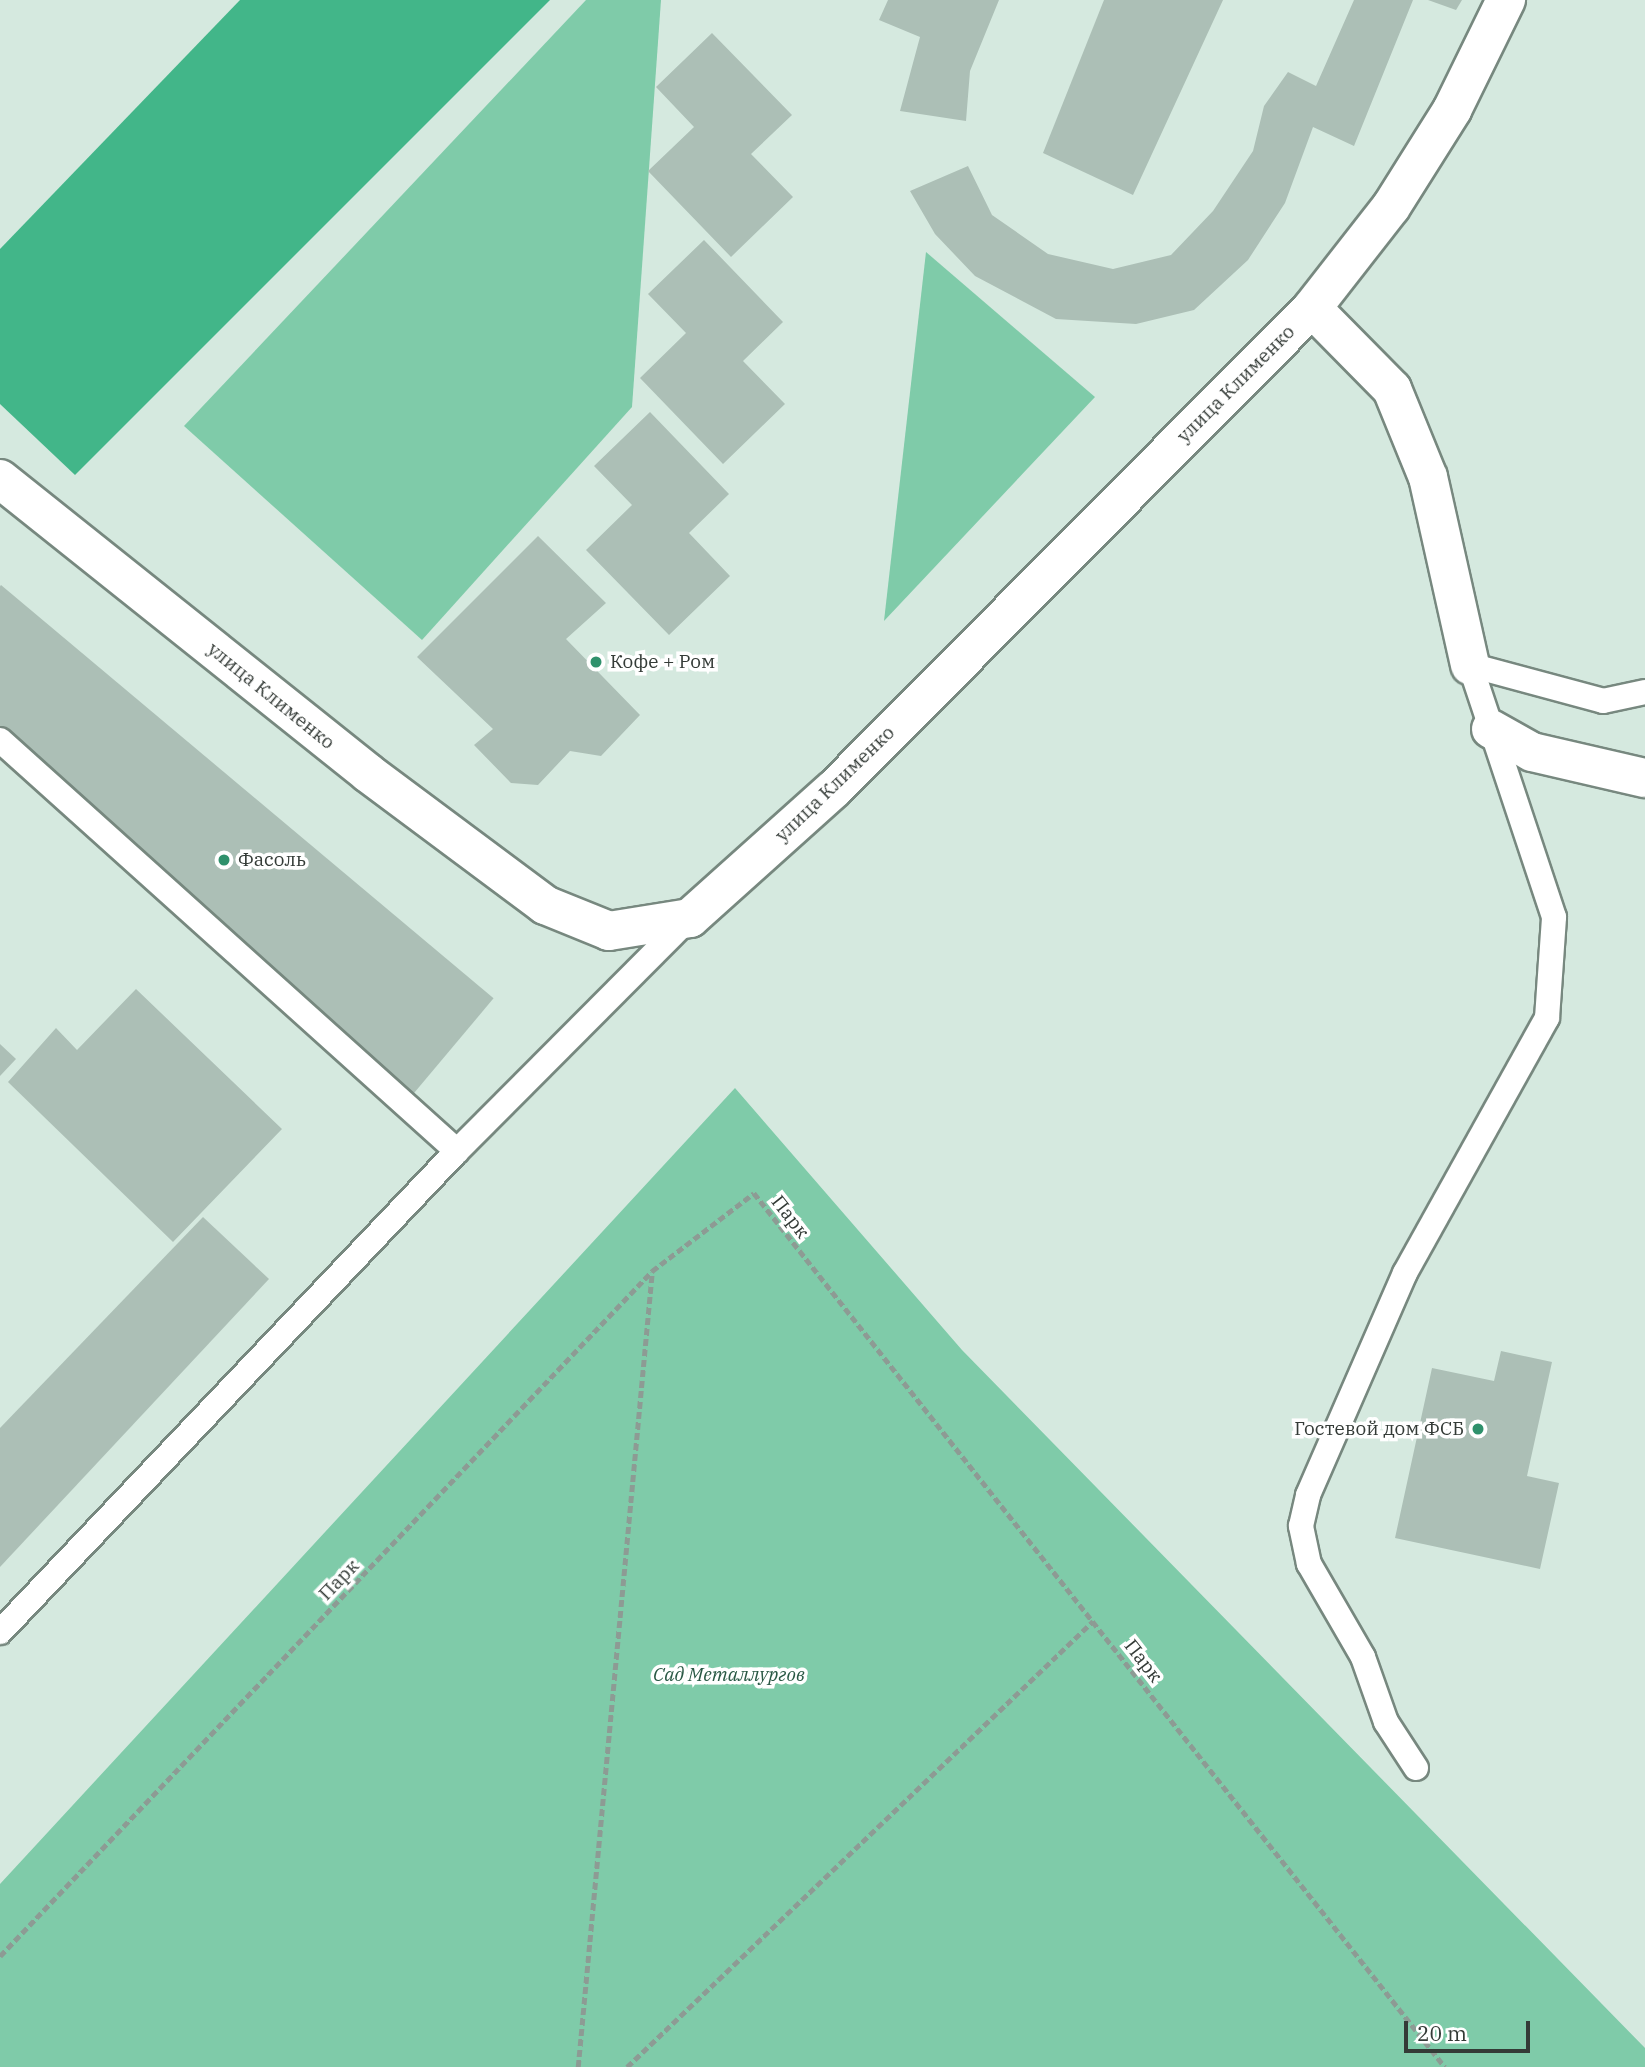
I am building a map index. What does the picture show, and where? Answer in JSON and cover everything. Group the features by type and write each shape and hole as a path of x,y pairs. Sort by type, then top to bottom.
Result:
{"street":[{"name":"улица Клименко","path":"0,479 368,773 545,905 609,931 690,918 834,789 1312,307 1397,197 1452,110 1506,0"},
{"path":"1312,307 1392,389 1427,477 1470,665"},
{"path":"1491,729 1532,752 1645,778"}],"lane":[{"path":"1470,665 1603,701 1645,692"},
{"path":"1416,1768 1386,1722 1363,1657 1309,1564 1301,1526 1308,1495 1405,1273 1547,1018 1554,917 1470,665"},
{"path":"0,740 457,1151"},
{"path":"0,1632 457,1151 690,918"}],"path":[{"name":"Парк","path":"0,1956 652,1271 754,1193 1445,2067"},
{"path":"578,2067 652,1271"},
{"path":"627,2067 1093,1621"}],"green space":[{"path":"240,0 550,0 75,475 0,404 0,249"},
{"path":"586,0 661,0 632,407 422,640 184,426"},
{"path":"926,252 1095,397 884,621"},
{"name":"Сад Металлургов","path":"735,1088 962,1350 1645,2048 1645,2067 0,2067 0,1884"}],"building":[{"path":"888,0 999,0 970,71 966,121 900,111 920,37 879,20"},
{"path":"1104,0 1223,0 1133,195 1043,153"},
{"path":"1354,0 1413,0 1354,146 1313,127 1285,203 1248,260 1194,310 1136,324 1056,319 975,276 935,234 910,191 968,166 992,215 1048,254 1113,269 1171,255 1213,211 1253,151 1264,106 1288,72 1316,86"},
{"path":"1428,0 1462,0 1456,10"},
{"path":"712,33 792,115 751,154 793,197 731,257 648,171 694,127 656,87"},
{"path":"704,240 783,322 743,361 785,404 723,464 640,378 686,333 648,294"},
{"path":"650,412 729,494 689,533 730,576 669,635 586,550 632,505 594,466"},
{"path":"538,536 606,603 566,639 640,715 601,756 570,751 538,785 511,783 474,745 493,729 417,657"},
{"path":"1,585 494,998 414,1093 0,746"},
{"path":"136,989 282,1129 173,1242 8,1082 56,1028 77,1050"},
{"path":"0,1044 16,1059 0,1076"},
{"path":"203,1217 269,1279 0,1567 0,1428"},
{"name":"Гостевой дом ФСБ","path":"1501,1351 1552,1362 1527,1476 1559,1483 1540,1569 1395,1538 1432,1368 1494,1381"}],"place":[{"name":"Кофе + Ром","path":"596,662"},
{"name":"Фасоль","path":"224,860"},
{"name":"Гостевой дом ФСБ","path":"1478,1429"}]}
